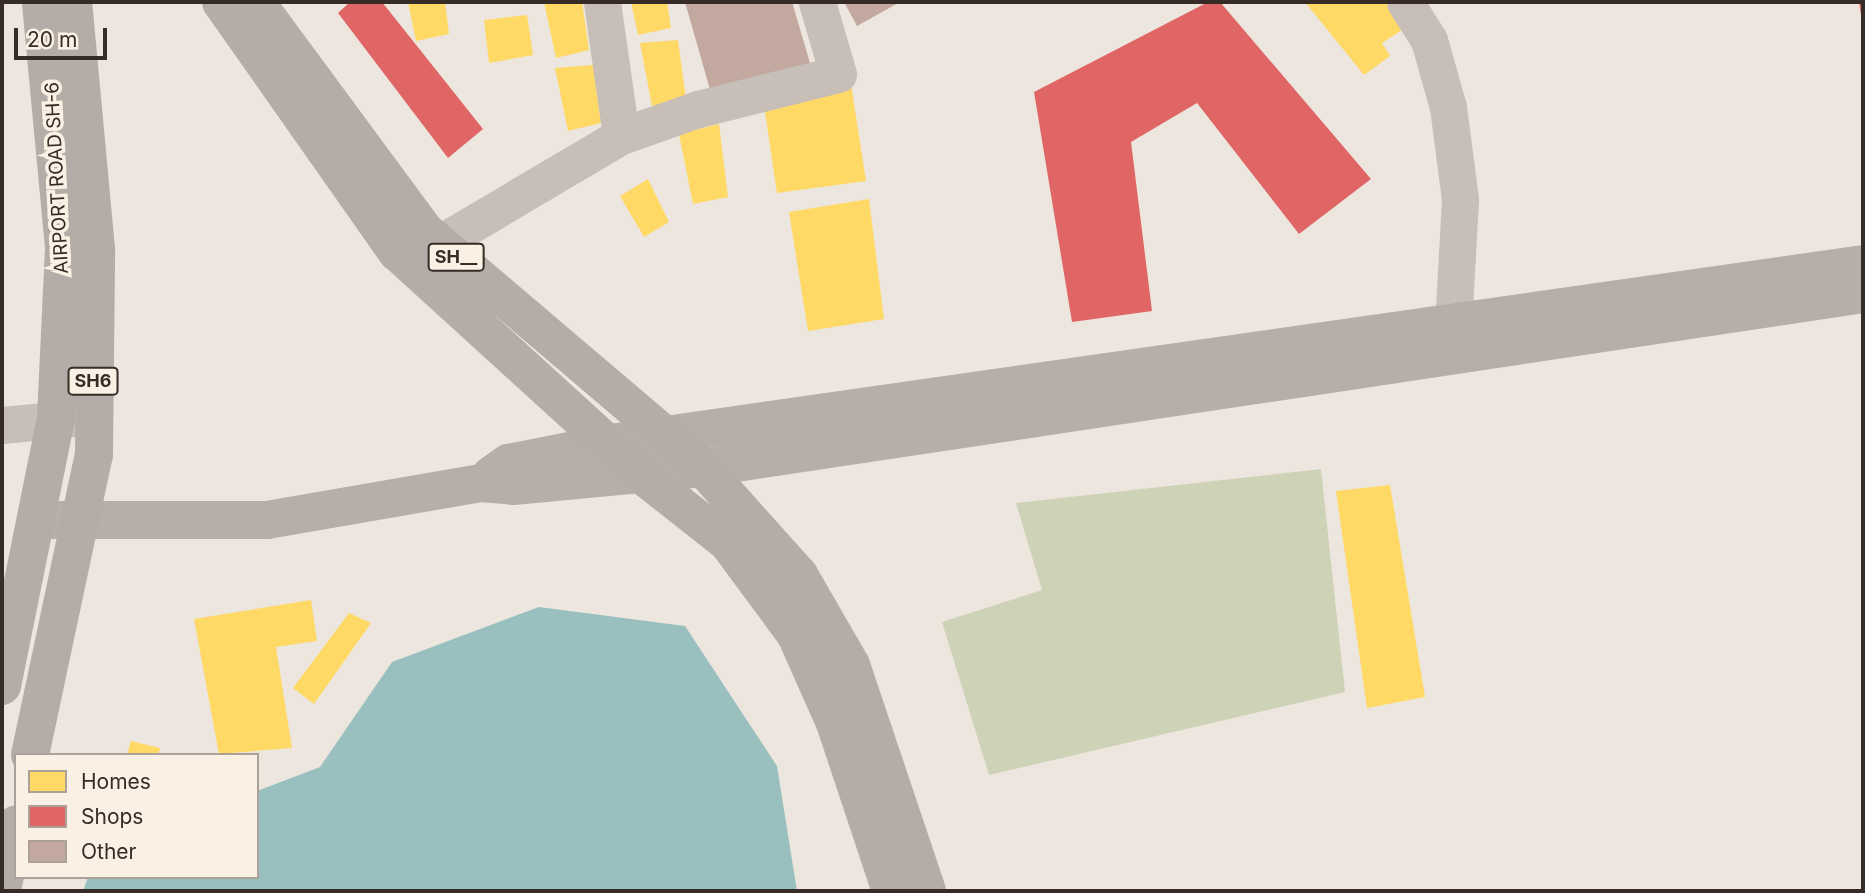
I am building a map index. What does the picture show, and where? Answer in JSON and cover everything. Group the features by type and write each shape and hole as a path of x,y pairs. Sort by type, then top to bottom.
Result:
{"main road":[{"name":"AIRPORT ROAD SH-6","path":"2,686 37,520 75,417 64,247 41,2"},
{"name":"SH6","path":"30,753 94,455 75,417 96,249 73,2"},
{"name":"SH__","path":"221,2 397,252 610,443 642,475 728,543 796,635 835,723 891,891"},
{"name":"SH__","path":"256,2 440,243 665,439 703,468"},
{"path":"481,483 508,463 610,443 665,439 1863,264"},
{"path":"37,520 80,523 267,520 481,483 513,486 703,468 1863,294"},
{"path":"703,468 799,575 832,629 870,713 927,891"},
{"path":"2,890 14,833"}],"street":[{"path":"602,2 621,136"},
{"path":"440,243 621,136 698,109 838,74 817,2"},
{"path":"1405,2 1429,40 1448,107 1460,200 1453,325"},
{"path":"2,425 75,417"}],"green space":[{"path":"1321,469 1345,692 989,775 942,622 1042,590 1016,503"}],"water":[{"path":"539,607 685,626 777,766 797,891 83,891 87,879 259,879 259,790 320,767 392,662"}],"building: Homes":[{"path":"408,2 445,2 449,34 416,41"},
{"path":"544,2 582,2 589,50 556,58"},
{"path":"631,2 667,2 671,28 638,35"},
{"path":"1305,2 1390,2 1402,30 1382,43 1390,56 1364,75"},
{"path":"527,15 533,55 489,63 484,20"},
{"path":"678,40 686,99 652,106 640,43"},
{"path":"593,65 601,123 568,131 555,68"},
{"path":"851,84 866,181 777,193 763,98"},
{"path":"719,124 728,197 693,204 679,134"},
{"path":"648,179 669,222 644,237 620,196"},
{"path":"869,199 884,319 808,331 789,212"},
{"path":"1390,485 1425,697 1367,708 1336,491"},
{"path":"311,600 317,641 276,647 292,748 219,753 194,619"},
{"path":"349,613 371,623 314,704 293,688"},
{"path":"131,741 160,748 159,753 128,753"}],"building: Shops":[{"path":"350,2 382,2 483,129 448,158 338,13"},
{"path":"1208,2 1220,2 1371,179 1299,234 1197,103 1131,142 1152,311 1072,322 1034,92"},
{"path":"1859,2 1863,2 1862,22"}],"building: Other":[{"path":"685,2 792,2 810,63 711,93"},
{"path":"844,2 900,2 857,26"}]}
